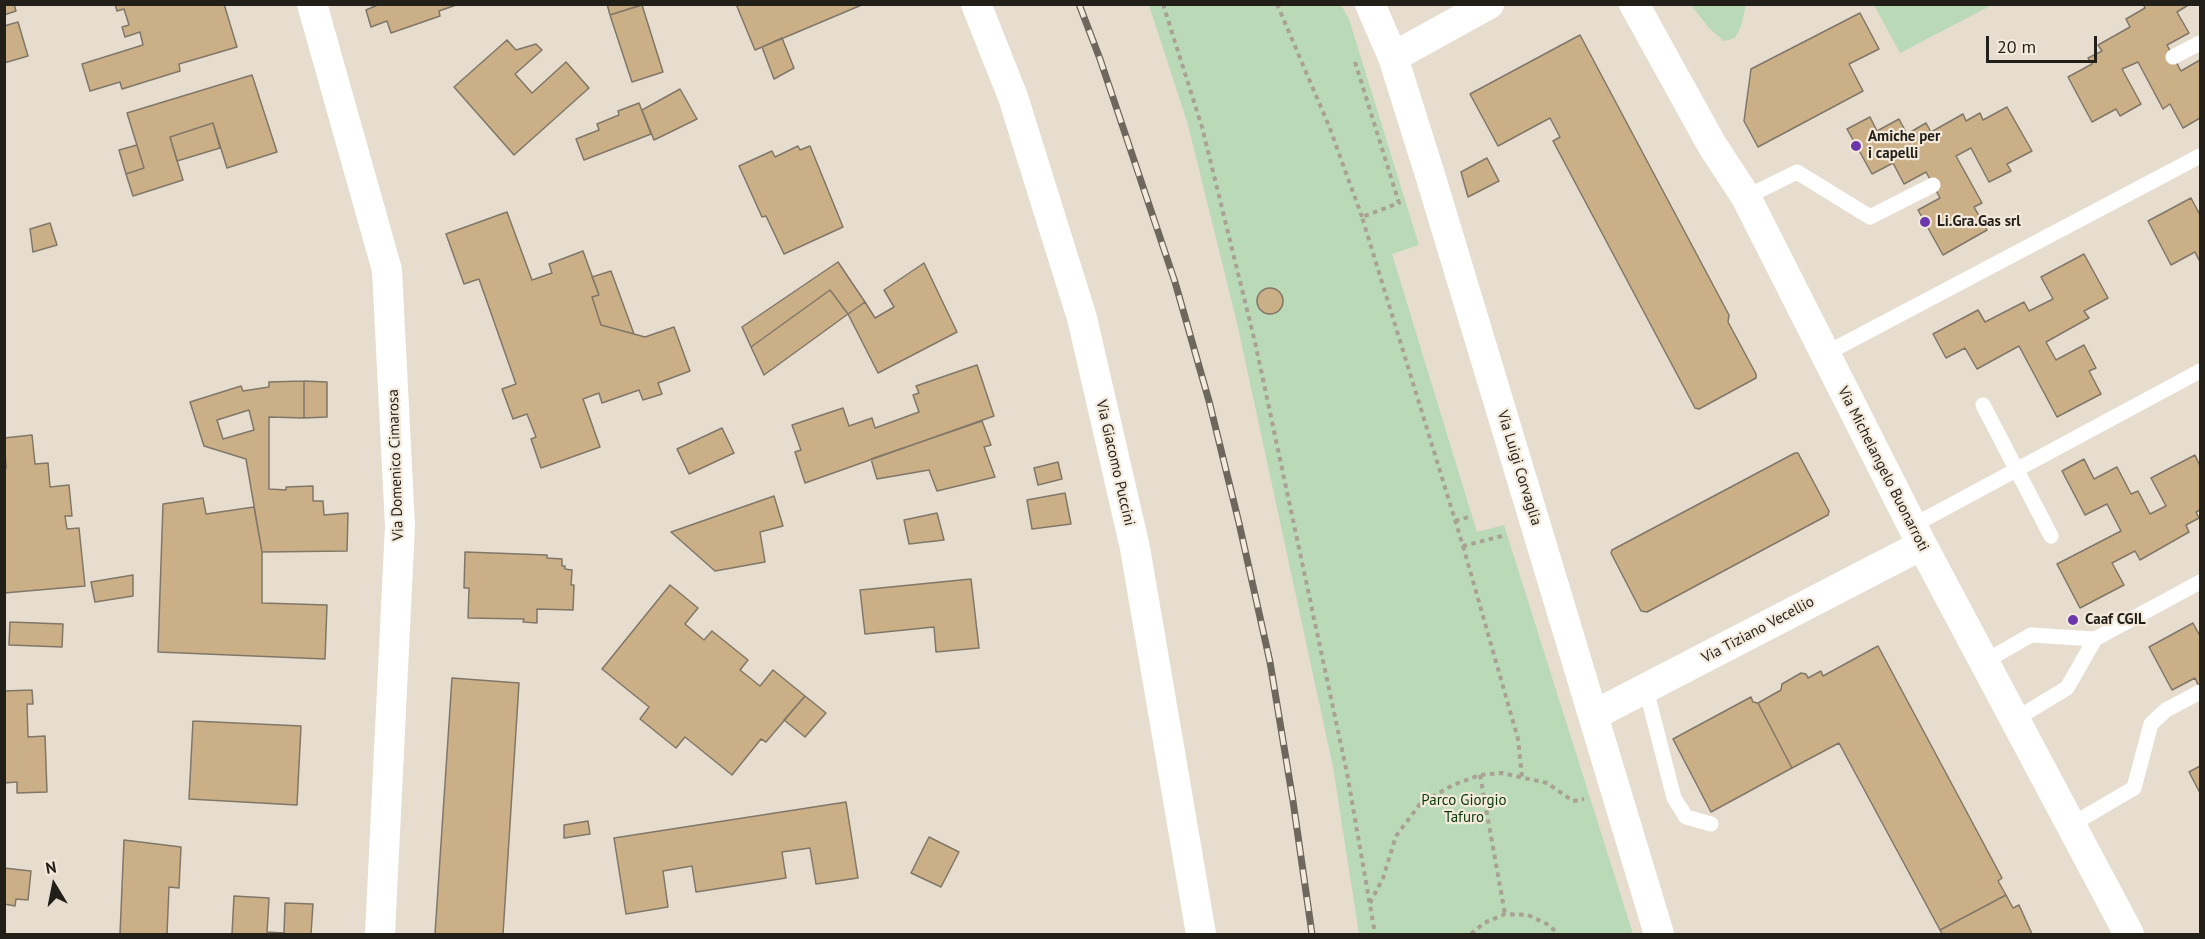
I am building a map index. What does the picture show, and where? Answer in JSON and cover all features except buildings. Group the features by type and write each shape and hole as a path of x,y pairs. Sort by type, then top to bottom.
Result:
{"street":[{"name":"Via Domenico Cimarosa","path":"312,4 387,270 400,526 380,934"},
{"name":"Via Giacomo Puccini","path":"976,4 1013,97 1082,318 1135,548 1201,934"},
{"name":"Via Luigi Corvaglia","path":"1370,4 1393,57 1659,934"},
{"path":"1393,57 1489,4"},
{"name":"Via Michelangelo Buonarroti","path":"1634,4 1712,145 1746,197 1917,536 2129,934"},
{"name":"Via Tiziano Vecellio","path":"1594,716 1917,536"}],"lane":[{"path":"2173,57 2200,42"},
{"path":"1825,354 2200,156"},
{"path":"1746,197 1797,172 1870,217 1933,185"},
{"path":"1917,536 2016,470 2200,371"},
{"path":"1983,405 2051,536"},
{"path":"2014,720 2067,688 2095,639 2200,582"},
{"path":"1984,662 2031,635 2095,639"},
{"path":"1646,689 1674,798 1686,817 1711,824"},
{"path":"2070,825 2133,788 2151,724 2166,710 2200,692"}],"path":[{"path":"1162,4 1202,127 1255,342 1347,773 1375,934"},
{"path":"1277,4 1329,126 1362,217 1463,546 1518,739 1522,777"},
{"path":"1352,54 1399,203 1362,217"},
{"path":"1455,521 1472,516"},
{"path":"1463,546 1502,536 1505,548"},
{"path":"1370,903 1383,878 1396,836 1420,804 1453,785 1480,775 1502,773 1547,783 1573,801 1584,799 1581,788"},
{"path":"1480,775 1505,915"},
{"path":"1471,934 1484,923 1505,915 1528,915 1549,925 1558,934"}],"green space":[{"name":"Parco Giorgio Tafuro","path":"1149,5 1341,5 1349,19 1419,245 1392,254 1472,516 1477,532 1504,525 1633,934 1359,934 1333,767 1237,323 1188,125"},
{"path":"1691,5 1746,5 1741,26 1735,38 1724,41 1709,28"},
{"path":"1874,5 1992,5 1900,53"}],"railway":[{"path":"1079,4 1100,59 1175,282 1209,401 1270,662 1312,934"}],"place":[{"name":"Amiche per i capelli","path":"1856,146"},
{"name":"Li.Gra.Gas srl","path":"1925,222"},
{"name":"Caaf CGIL","path":"2073,620"}]}
